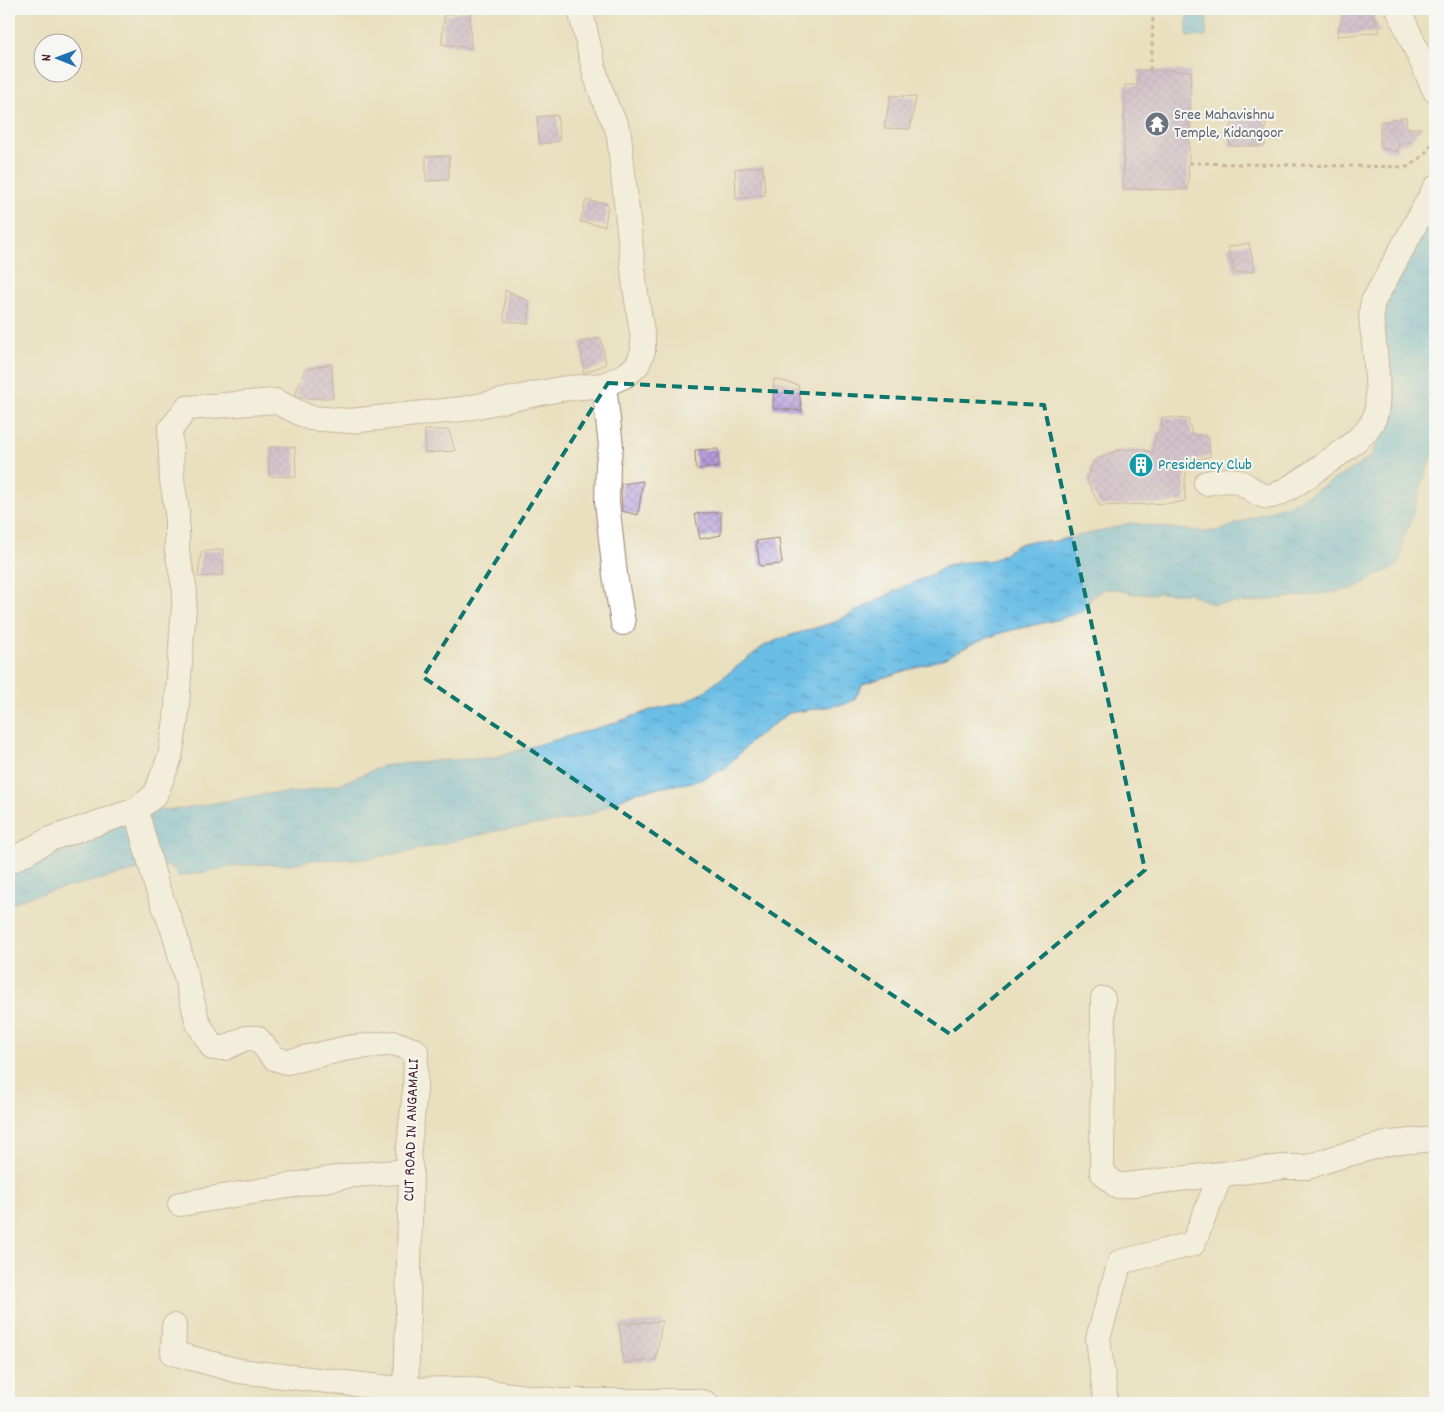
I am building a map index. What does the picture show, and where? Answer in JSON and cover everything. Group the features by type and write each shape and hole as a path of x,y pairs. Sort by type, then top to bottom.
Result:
{"street":[{"path":"9,862 50,839 136,810 155,795 170,757 176,720 185,591 177,551 170,430 187,408 275,401 310,418 350,421 463,409 560,389 604,385 624,376 638,364 643,351 643,339 635,287 619,135 596,77 580,9"},
{"path":"1398,9 1435,91"},
{"path":"1206,482 1234,480 1262,496 1269,497 1312,473 1339,454 1370,426 1376,413 1377,389 1371,309 1377,294 1435,188"},
{"path":"604,385 611,446 608,463 608,502 614,575 623,623"},
{"name":"CUT ROAD IN ANGAMALI","path":"136,810 156,884 175,935 198,1023 212,1048 225,1048 246,1038 257,1038 274,1058 287,1062 348,1048 394,1043 416,1051 415,1090 408,1155 411,1171 407,1396"},
{"path":"1103,999 1102,1172 1117,1186 1284,1166 1308,1167 1389,1143 1435,1139"},
{"path":"180,1204 354,1175 411,1171"},
{"path":"1106,1403 1098,1338 1120,1262 1193,1244 1221,1174"},
{"path":"174,1326 173,1353 239,1371 407,1396 465,1389 557,1401 696,1401 706,1403"}],"path":[{"path":"1150,70 1153,9"},
{"path":"1189,163 1407,167 1418,160 1431,147 1435,137"}],"highlighted area":[{"path":"608,383 1044,405 1145,870 950,1034 423,677"}],"water":[{"path":"1207,16 1206,36 1187,37 1187,17"},
{"path":"1435,208 1435,448 1403,539 1399,564 1355,588 1252,602 1212,604 1188,593 1133,594 1116,589 1105,589 1093,596 1083,611 1060,619 1004,632 976,642 945,658 863,684 854,700 845,704 789,713 755,738 725,768 698,781 636,792 594,813 569,820 496,831 412,851 365,859 312,860 292,864 241,865 178,877 176,870 159,865 27,897 9,905 9,873 80,828 154,810 180,809 266,794 302,792 342,783 383,766 429,761 491,758 608,725 654,709 683,703 701,694 764,646 782,638 835,622 905,586 956,563 993,560 1019,544 1032,541 1051,542 1129,523 1207,532 1222,530 1260,514 1294,503 1359,465 1372,455 1385,415 1381,319 1386,301"}],"building":[{"path":"470,9 471,48 442,44 444,16"},
{"path":"1371,9 1380,32 1337,36 1344,10"},
{"name":"Sree Mahavishnu Temple, Kidangoor","path":"1138,70 1191,71 1188,190 1123,189 1125,85 1138,85"},
{"path":"891,95 916,97 910,129 884,128"},
{"path":"557,115 560,141 539,144 537,117"},
{"path":"1266,117 1265,146 1229,146 1232,119"},
{"path":"1406,117 1407,128 1421,128 1408,143 1398,144 1397,152 1380,148 1380,122"},
{"path":"426,156 449,156 449,180 426,181"},
{"path":"763,166 765,195 736,199 735,169"},
{"path":"586,200 608,204 605,226 580,222"},
{"path":"1249,243 1255,271 1235,273 1228,247"},
{"path":"505,290 529,301 529,324 504,321"},
{"path":"601,338 606,364 584,373 580,342"},
{"path":"332,364 333,398 301,398 295,395 305,369"},
{"path":"774,379 798,385 802,411 773,408"},
{"name":"Presidency Club","path":"1162,417 1188,419 1192,434 1209,437 1210,456 1192,459 1188,468 1185,478 1185,501 1100,506 1087,481 1093,461 1118,450 1141,449 1152,452 1157,432 1161,433"},
{"path":"425,430 449,430 455,451 425,453"},
{"path":"270,447 295,447 296,477 269,476"},
{"path":"718,449 719,467 696,469 695,450"},
{"path":"643,481 638,515 622,511 621,484"},
{"path":"721,512 721,535 700,539 695,514"},
{"path":"779,538 782,564 760,566 756,541"},
{"path":"223,549 223,575 198,577 201,552"},
{"path":"662,1321 656,1360 623,1363 619,1324"}],"place":[{"name":"Sree Mahavishnu Temple, Kidangoor","path":"1157,124"},
{"name":"Presidency Club","path":"1141,465"}]}
